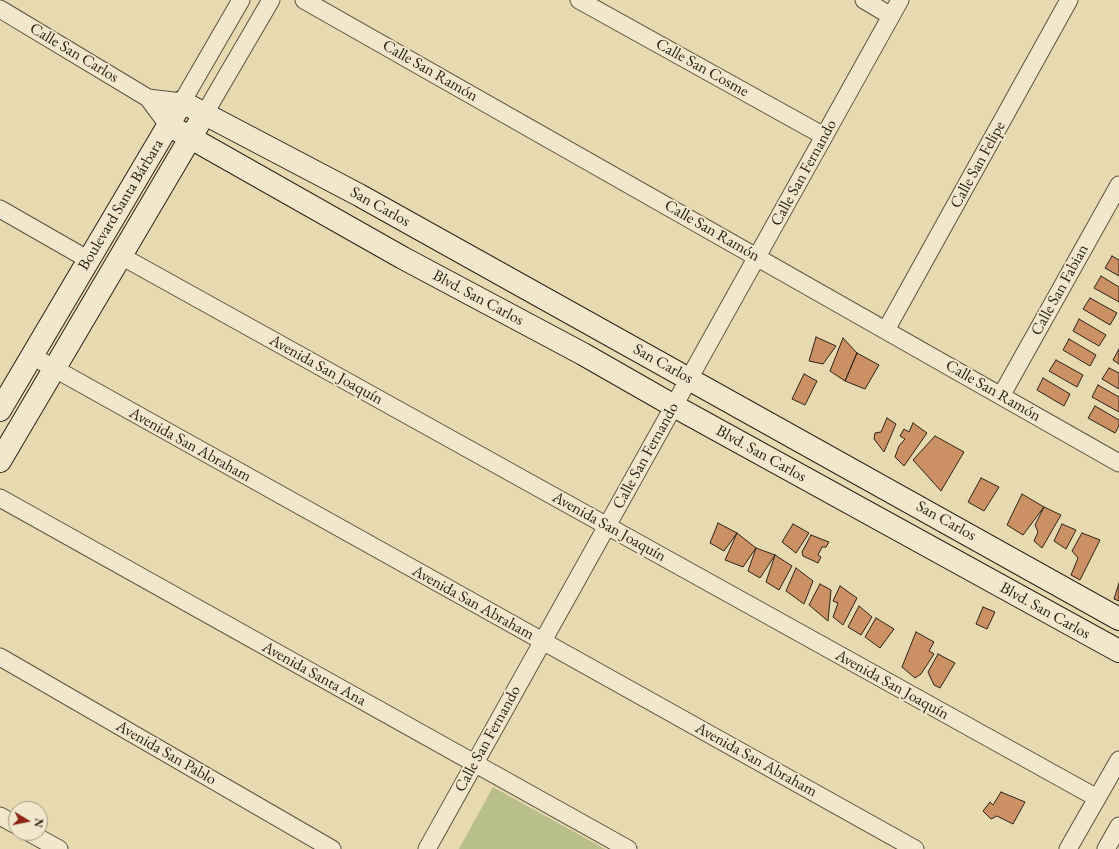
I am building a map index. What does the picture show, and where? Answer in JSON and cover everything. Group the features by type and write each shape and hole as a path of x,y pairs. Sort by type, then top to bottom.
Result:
{"main road":[{"name":"San Carlos","path":"182,102 359,195 690,378 1119,619"},
{"name":"Boulevard Santa Bárbara","path":"0,410 182,102"},
{"name":"Boulevard Santa Bárbara","path":"0,461 205,113"},
{"name":"San Carlos","path":"168,125 403,258"},
{"name":"Blvd. San Carlos","path":"403,258 583,354 674,406 1119,651"}],"street":[{"name":"Boulevard Santa Bárbara","path":"182,102 241,0"},
{"path":"205,113 271,0"},
{"name":"Calle San Ramón","path":"304,0 1119,463"},
{"name":"Calle San Cosme","path":"579,0 824,136"},
{"path":"864,0 892,16"},
{"name":"Calle San Fernando","path":"427,849 900,0"},
{"name":"Calle San Felipe","path":"886,330 1069,0"},
{"name":"Calle San Carlos","path":"0,9 148,98"},
{"path":"148,98 182,102"},
{"path":"148,98 168,125"},
{"name":"Calle San Fabian","path":"1001,396 1119,185"},
{"path":"0,209 88,260"},
{"name":"Avenida San Joaquín","path":"122,256 1097,798"},
{"name":"Avenida San Abraham","path":"32,356 915,849"},
{"name":"Avenida Santa Ana","path":"0,498 628,849"},
{"name":"Avenida San Pablo","path":"0,657 332,849"},
{"path":"1068,849 1119,760"},
{"path":"1106,849 1119,826"},
{"path":"44,841 59,849"}],"green space":[{"path":"493,787 605,849 459,849"}],"building":[{"path":"1112,256 1119,260 1119,276 1105,268"},
{"path":"1101,276 1119,287 1119,302 1094,288"},
{"path":"1090,298 1117,313 1110,325 1083,309"},
{"path":"1079,319 1106,335 1099,346 1073,331"},
{"path":"816,337 836,346 823,364 809,361"},
{"path":"843,338 857,353 845,381 830,371"},
{"path":"1069,339 1096,355 1090,366 1063,350"},
{"path":"1119,349 1119,364 1113,360"},
{"path":"857,353 879,365 865,389 845,381"},
{"path":"1056,360 1083,375 1077,387 1049,371"},
{"path":"1109,368 1119,373 1119,389 1102,379"},
{"path":"804,374 817,381 805,405 792,399"},
{"path":"1043,378 1070,394 1064,406 1037,390"},
{"path":"1098,385 1119,397 1119,412 1092,397"},
{"path":"1095,406 1119,420 1119,426 1115,433 1088,418"},
{"path":"887,418 896,424 884,452 874,439 875,433 881,432"},
{"path":"913,423 927,433 904,466 895,457 899,446 905,439 900,436 904,429 909,432"},
{"path":"935,436 964,452 941,491 913,460"},
{"path":"981,478 999,487 984,511 968,502"},
{"path":"1022,494 1044,507 1023,535 1007,525"},
{"path":"1044,507 1061,515 1042,548 1034,541 1038,532 1035,525"},
{"path":"718,523 737,533 724,551 710,543"},
{"path":"793,524 809,533 796,553 782,542"},
{"path":"1062,524 1076,530 1066,549 1054,541"},
{"path":"737,533 756,548 743,567 725,560"},
{"path":"1082,533 1100,540 1080,580 1071,575 1078,558 1072,551"},
{"path":"811,535 829,542 826,547 822,547 818,555 821,557 818,563 803,556 802,552"},
{"path":"756,548 775,555 760,578 748,571"},
{"path":"775,555 792,566 779,590 766,582"},
{"path":"796,568 813,581 804,604 786,591"},
{"path":"1119,583 1119,601 1114,599"},
{"path":"820,584 831,590 828,621 809,605"},
{"path":"840,586 857,598 843,625 833,617 838,603 833,601"},
{"path":"859,606 872,617 861,635 848,627"},
{"path":"983,607 995,612 987,629 976,624"},
{"path":"876,618 894,629 880,648 865,637"},
{"path":"916,632 934,642 929,651 934,654 921,674 915,678 902,667"},
{"path":"938,654 955,663 940,688 934,685 928,672"},
{"path":"1001,792 1025,802 1013,824 997,816 991,819 983,811 990,802 993,805"}]}
